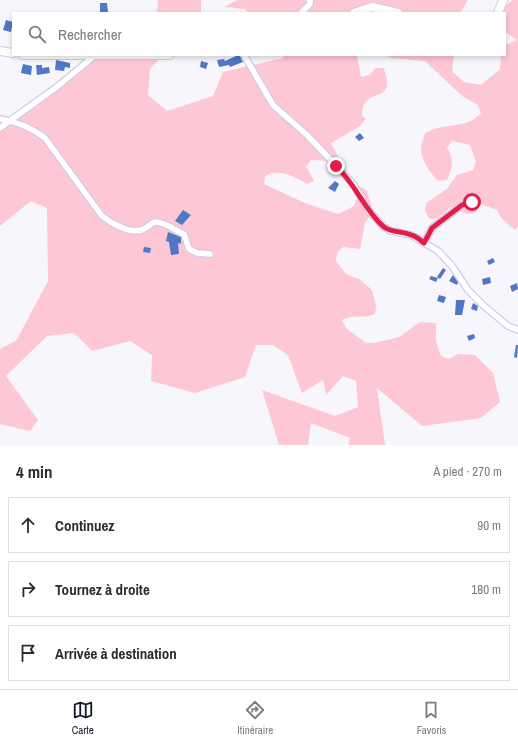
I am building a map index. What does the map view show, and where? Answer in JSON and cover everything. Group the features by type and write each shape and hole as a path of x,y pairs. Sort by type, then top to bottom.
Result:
{"street":[{"path":"302,12 310,4 310,0"},
{"path":"498,12 503,0"},
{"path":"357,12 372,7 394,12"},
{"path":"0,51 12,53"},
{"path":"0,128 12,121 58,86 94,56"},
{"path":"245,56 273,105 306,135 354,185 369,210 391,231 412,235 438,251 452,266 468,290 484,306 508,326 518,330"},
{"path":"0,119 12,121 35,131 45,138 102,216 110,222 127,229 139,230 144,229 154,222 160,223 184,234 190,249 197,253 210,254"},
{"path":"424,243 432,228 462,205 472,202"}],"shaded area":[{"path":"158,0 201,0 201,12 157,12"},
{"path":"237,0 468,0 461,12 248,12 245,9 224,7"},
{"path":"512,0 518,0 518,227 515,230 501,218 497,210 480,204 476,212 467,214 451,207 438,218 430,219 425,211 426,203 447,189 457,175 473,170 476,162 470,145 452,141 447,148 452,160 451,172 447,180 438,181 432,175 421,153 425,133 440,128 469,122 481,113 478,105 462,96 425,61 390,58 387,56 454,56 452,71 464,82 481,85 500,69 501,56 506,56 506,45 517,40 506,33 506,12 498,12"},
{"path":"91,56 162,56 150,69 148,95 167,111 213,96 223,72 283,58 284,56 357,56 361,77 369,75 376,68 384,68 387,81 386,88 383,92 370,98 366,102 363,107 362,115 366,119 360,126 331,143 339,158 334,166 328,161 311,160 306,166 314,181 307,184 287,174 276,173 265,176 264,184 305,203 338,214 354,206 361,187 367,191 372,208 370,216 365,223 360,249 343,247 337,253 336,261 346,274 359,279 372,290 376,306 375,314 346,318 342,320 346,328 366,343 374,343 399,337 420,322 436,323 436,341 441,356 449,359 458,354 475,355 493,373 500,402 481,418 422,426 377,388 385,445 348,445 350,438 311,423 308,445 279,445 262,390 335,416 358,407 356,381 343,376 326,395 323,380 302,393 288,355 273,345 256,345 245,377 195,393 151,381 152,355 130,341 92,351 74,333 47,336 6,376 38,420 30,431 0,424 0,349 16,341 48,281 47,208 31,201 0,226 0,127"}],"building":[{"path":"100,3 107,3 108,12 100,12"},
{"path":"6,20 12,22 11,32 3,30"},
{"path":"236,56 240,56 243,62 230,67 229,65 219,67 217,60 224,59 225,61"},
{"path":"56,60 70,63 70,68 65,67 64,71 55,70"},
{"path":"201,61 208,63 206,69 200,67"},
{"path":"23,64 32,66 31,75 21,73"},
{"path":"36,65 42,65 42,68 49,67 50,73 37,75"},
{"path":"360,133 364,138 359,141 355,137"},
{"path":"335,181 339,184 335,192 328,188"},
{"path":"183,210 191,215 182,225 175,221"},
{"path":"168,232 181,237 181,244 178,243 179,254 171,255 169,242 166,241"},
{"path":"144,247 151,248 150,253 143,252"},
{"path":"493,258 495,262 489,265 487,261"},
{"path":"443,268 446,270 440,279 437,277"},
{"path":"453,275 458,282 457,285 449,281"},
{"path":"431,276 438,278 436,282 429,279"},
{"path":"490,277 491,283 483,285 482,279"},
{"path":"517,283 518,289 512,292 510,286"},
{"path":"439,295 446,297 444,303 437,301"},
{"path":"456,300 465,300 462,315 455,315"},
{"path":"473,303 478,306 477,311 471,309"},
{"path":"474,334 475,338 469,341 467,336"},
{"path":"516,345 518,345 517,358 514,357"}],"route":[{"path":"336,166 354,185 359,196 369,210 384,227 391,231 412,235 424,243 432,228 462,205 472,202"}]}
